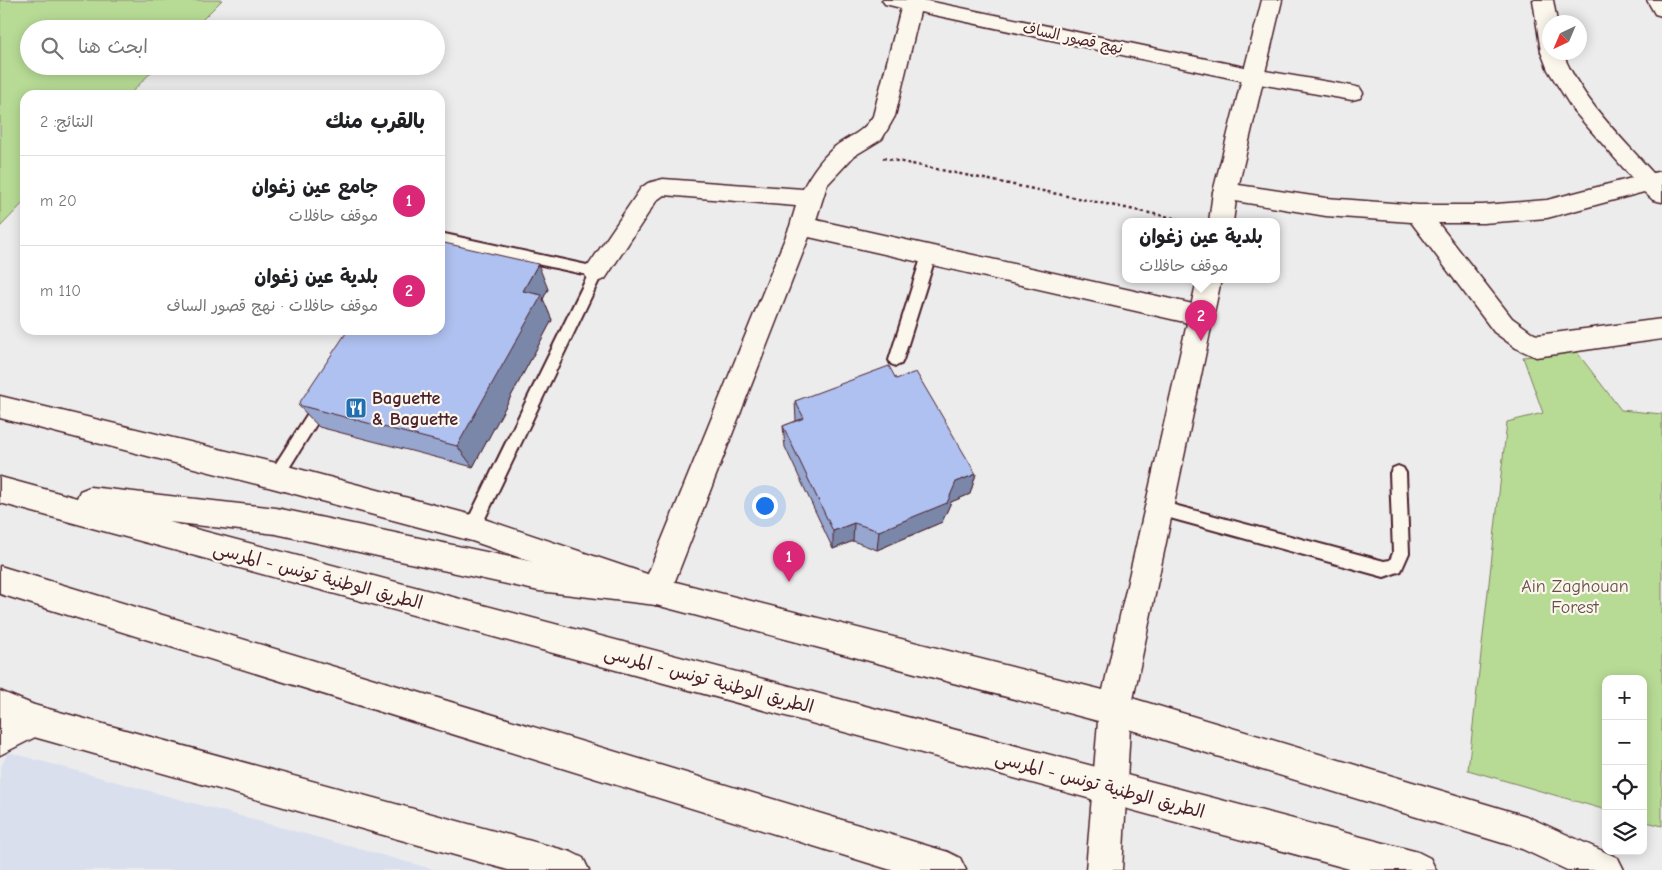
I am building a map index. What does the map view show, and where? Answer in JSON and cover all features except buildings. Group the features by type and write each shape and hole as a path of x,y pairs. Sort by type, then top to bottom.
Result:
{"main road":[{"path":"1222,218 1225,192 1272,0"},
{"path":"1543,0 1545,15"},
{"path":"1657,0 1662,10"},
{"path":"656,591 802,226 810,198 818,181 846,150 874,134 884,116 905,1"},
{"name":"نهج قصور الساف","path":"905,1 1254,76 1352,94"},
{"path":"1554,60 1577,100 1658,186"},
{"path":"1225,192 1326,207 1418,214 1483,214 1547,209 1658,186"},
{"path":"596,272 649,194 656,189 664,187 810,198"},
{"path":"1418,214 1502,325 1525,341 1536,346 1662,329"},
{"path":"802,226 1202,316"},
{"path":"1104,870 1115,709 1209,283"},
{"path":"0,408 276,476 472,528 656,591 1115,709 1526,833 1606,870"},
{"path":"1,491 276,521 539,577 656,591"},
{"name":"الطريق الوطنية تونس - المرسى","path":"1,491 1418,870"},
{"path":"0,580 948,870"},
{"path":"0,707 34,721 571,870"},
{"path":"0,740 34,721"}],"lane":[{"path":"445,239 596,272 472,528"},
{"path":"896,360 929,255"},
{"path":"276,476 332,387"},
{"path":"1159,508 1384,569 1395,566 1401,553 1398,473"}],"path":[{"path":"846,150 1177,218"}],"shaded area":[{"path":"8,752 436,870 0,870 0,769"}],"green space":[{"path":"0,0 222,0 202,20 20,20 20,75 148,75 134,90 20,90 20,206 0,227"},
{"name":"Ain Zaghouan Forest","path":"1576,351 1621,410 1662,414 1662,826 1647,822 1647,675 1602,675 1602,809 1468,770 1507,422 1543,413 1523,357"}],"place":[{"name":"بلدية عين زغوان","path":"1201,341"},
{"name":"Baguette & Baguette","path":"356,408"},
{"name":"جامع عين زغوان","path":"789,582"}]}
